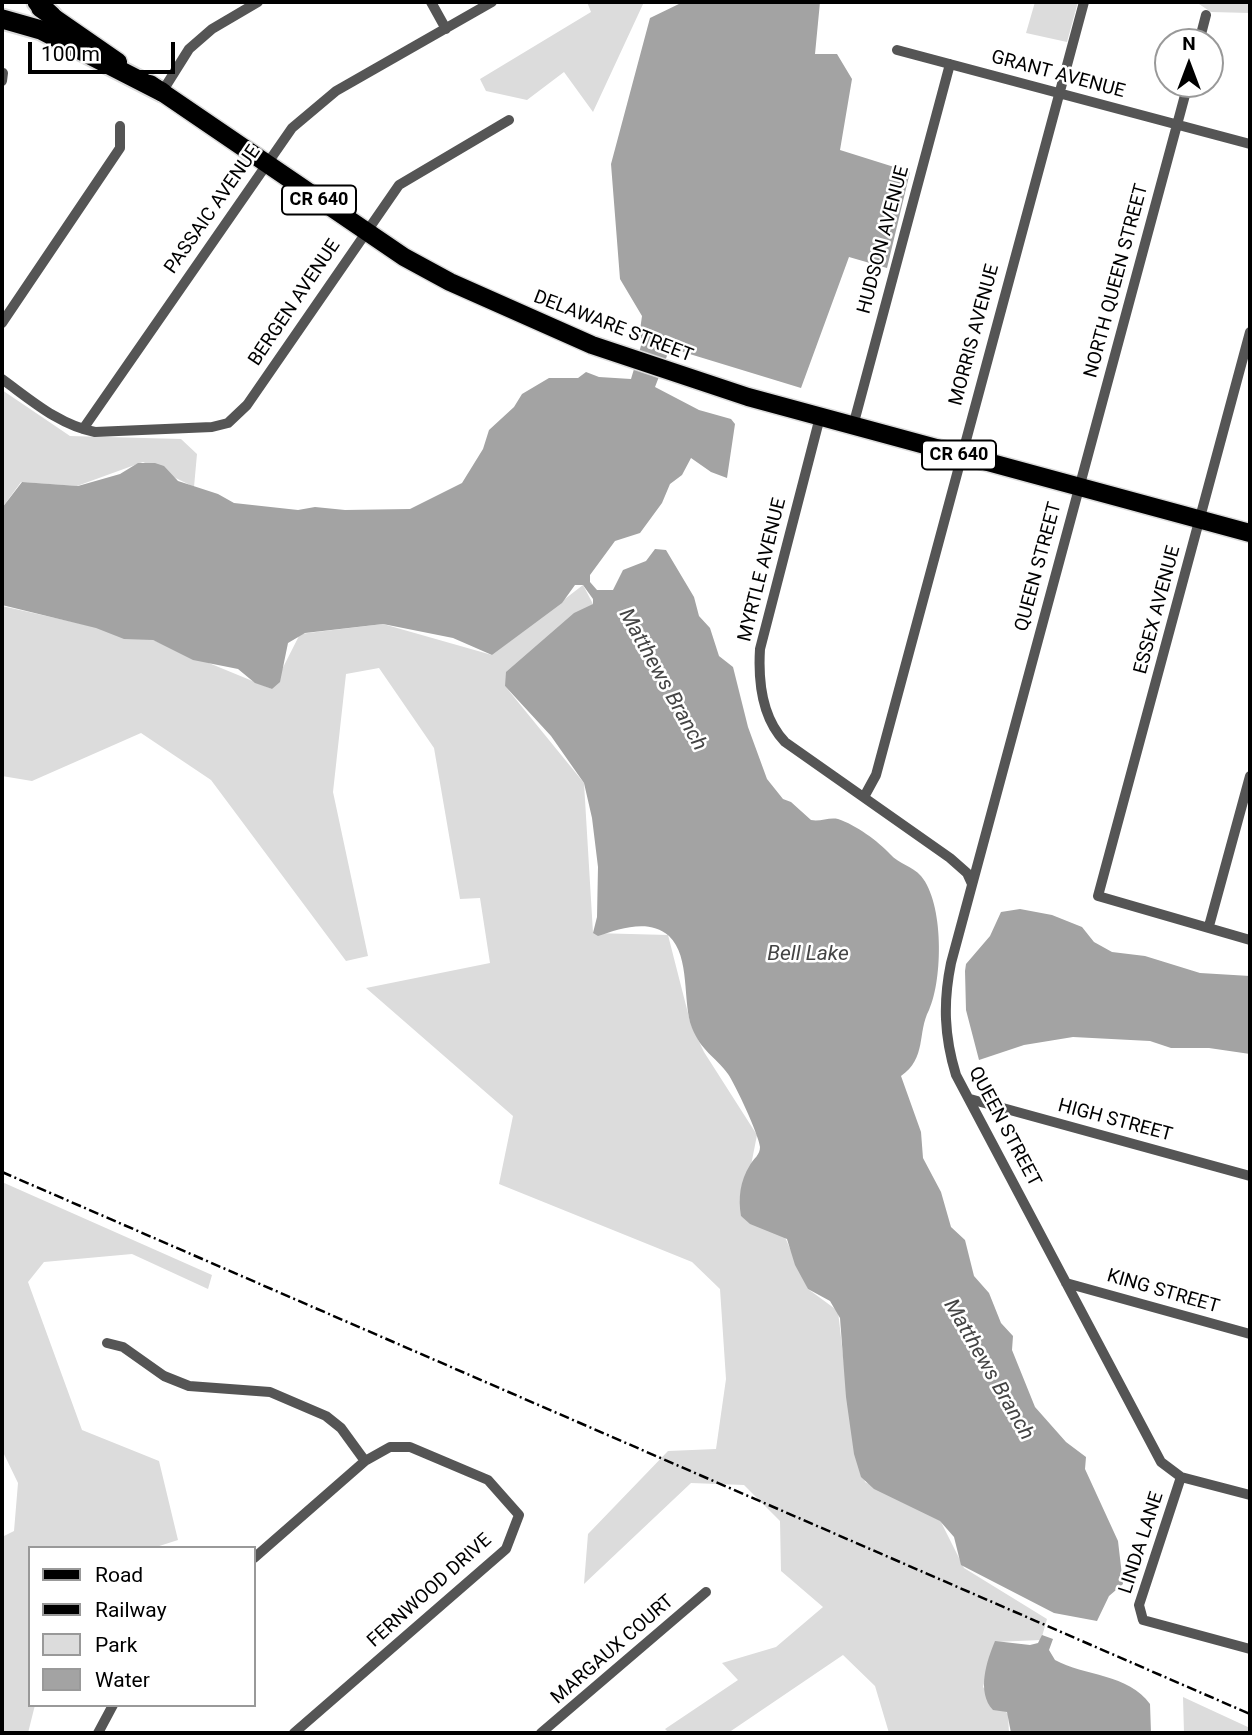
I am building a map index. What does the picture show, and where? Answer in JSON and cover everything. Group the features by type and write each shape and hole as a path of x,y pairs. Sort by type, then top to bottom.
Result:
{"highway":[{"path":"34,2 52,16"},
{"path":"2,19 41,30 162,92"}],"main road":[{"name":"DELAWARE STREET","path":"52,16 364,231 450,282 628,359 820,417 1250,533"}],"street":[{"path":"162,92 190,48 212,29 258,2"},
{"path":"430,2 446,29"},
{"name":"PASSAIC AVENUE","path":"83,429 292,128 314,106 492,2"},
{"name":"MORRIS AVENUE","path":"864,797 876,775 1084,2"},
{"path":"1203,28 1206,15"},
{"name":"GRANT AVENUE","path":"897,50 1250,144"},
{"name":"HUDSON AVENUE","path":"853,426 950,64"},
{"name":"NORTH QUEEN STREET","path":"1079,487 1184,98"},
{"name":"BERGEN AVENUE","path":"83,429 95,432 212,427 239,415 364,231 408,177 509,120"},
{"path":"2,323 120,148 120,126"},
{"name":"ESSEX AVENUE","path":"1209,926 1098,897 1250,332"},
{"path":"2,379 69,426 83,429"},
{"name":"MYRTLE AVENUE","path":"820,417 760,649 767,719 785,743 950,858 967,873 972,884"},
{"name":"QUEEN STREET","path":"1079,487 972,884 945,992 944,1027 956,1074 1161,1462 1181,1477 1250,1495"},
{"path":"1250,776 1209,926 1250,940"},
{"name":"HIGH STREET","path":"970,1099 1250,1176"},
{"name":"KING STREET","path":"1066,1283 1250,1334"},
{"path":"107,1343 123,1347 164,1376 189,1386 270,1392 326,1416 341,1428 365,1461"},
{"name":"FERNWOOD DRIVE","path":"256,1556 365,1461 390,1447 410,1447 488,1480 519,1515 506,1549 302,1731"},
{"name":"LINDA LANE","path":"1181,1477 1139,1605 1143,1620 1250,1650"},
{"name":"MARGAUX COURT","path":"541,1733 706,1591"},
{"path":"98,1733 112,1707"}],"green space":[{"path":"587,2 644,2 593,112 564,72 527,100 486,91 480,79 591,12"},
{"path":"1035,2 1078,2 1067,42 1026,33"},
{"path":"1196,2 1250,2 1250,13 1211,12"},
{"path":"2,390 70,436 181,439 197,454 194,487 143,462 77,486 21,482 2,508"},
{"path":"583,585 593,604 505,686 584,783 593,933 668,935 691,1025 704,1052 757,1135 741,1216 784,1235 808,1289 838,1311 852,1435 865,1482 940,1520 964,1568 1047,1619 1041,1640 995,1642 983,1687 1008,1714 1009,1733 889,1733 875,1686 843,1655 728,1733 669,1733 665,1729 738,1680 722,1663 776,1647 823,1607 781,1571 780,1521 744,1485 691,1483 584,1584 588,1534 668,1451 716,1449 726,1379 720,1289 692,1262 499,1184 513,1116 366,988 490,963 480,898 460,899 434,748 379,668 346,674 333,792 368,956 346,961 211,780 141,733 32,781 2,776 2,606 153,640 272,689 300,634 383,624 492,655"},
{"path":"2,1182 212,1275 208,1289 132,1254 44,1262 28,1282 82,1430 159,1461 178,1540 159,1546 28,1546 28,1707 34,1707 28,1733 2,1733 2,1537 14,1531 18,1483 2,1450"},
{"path":"1183,1697 1250,1728 1250,1733 1184,1733"}],"water":[{"name":"Bell Lake","path":"683,2 820,2 815,54 837,54 852,79 840,150 910,172 887,268 849,257 801,388 670,348 655,387 699,410 731,419 735,424 727,478 711,472 691,458 682,475 670,484 662,503 640,533 615,541 590,575 590,582 597,590 613,590 623,570 646,561 655,549 666,550 694,597 699,616 710,628 719,656 733,667 748,727 767,779 783,799 791,802 811,820 838,819 866,834 921,876 929,888 939,942 937,980 915,1061 901,1076 921,1132 923,1158 941,1192 951,1227 965,1240 974,1276 989,1293 1001,1323 1013,1336 1012,1350 1035,1407 1066,1442 1086,1457 1085,1469 1118,1541 1123,1584 1109,1596 1097,1621 1054,1613 961,1565 954,1537 940,1521 874,1489 861,1477 854,1454 846,1397 840,1318 830,1301 808,1289 795,1265 787,1239 750,1224 741,1216 742,1183 759,1152 759,1141 731,1080 700,1043 692,1028 683,967 676,945 669,936 652,927 634,927 598,936 593,933 597,917 598,867 592,818 584,783 551,736 505,686 506,672 574,613 593,604 593,599 583,585 575,585 562,603 492,655 453,638 383,624 305,633 288,643 280,682 272,689 255,683 238,669 193,660 153,640 124,639 96,628 2,605 2,508 22,482 78,486 120,474 138,463 155,463 164,466 178,481 218,494 234,503 298,510 315,507 345,510 410,509 462,483 483,449 489,430 514,407 522,394 549,378 578,378 586,372 599,377 631,379 643,339 639,337 642,316 620,279 611,164 650,18"},
{"path":"1020,909 1052,915 1082,927 1094,942 1112,952 1145,956 1200,973 1250,976 1250,1054 1209,1048 1171,1048 1150,1041 1073,1037 1024,1045 979,1060 966,1010 966,964 990,936 1001,912"},
{"path":"1042,1635 1053,1639 1049,1650 1055,1660 1118,1681 1141,1694 1150,1704 1151,1733 1011,1733 1007,1712 993,1710 985,1694 989,1657 995,1641 1030,1645 1038,1643"}],"railway":[{"path":"2,1172 1250,1714"}],"water label":[{"name":"Matthews Branch","path":"662,680"},
{"name":"Matthews Branch","path":"988,1370"}]}
